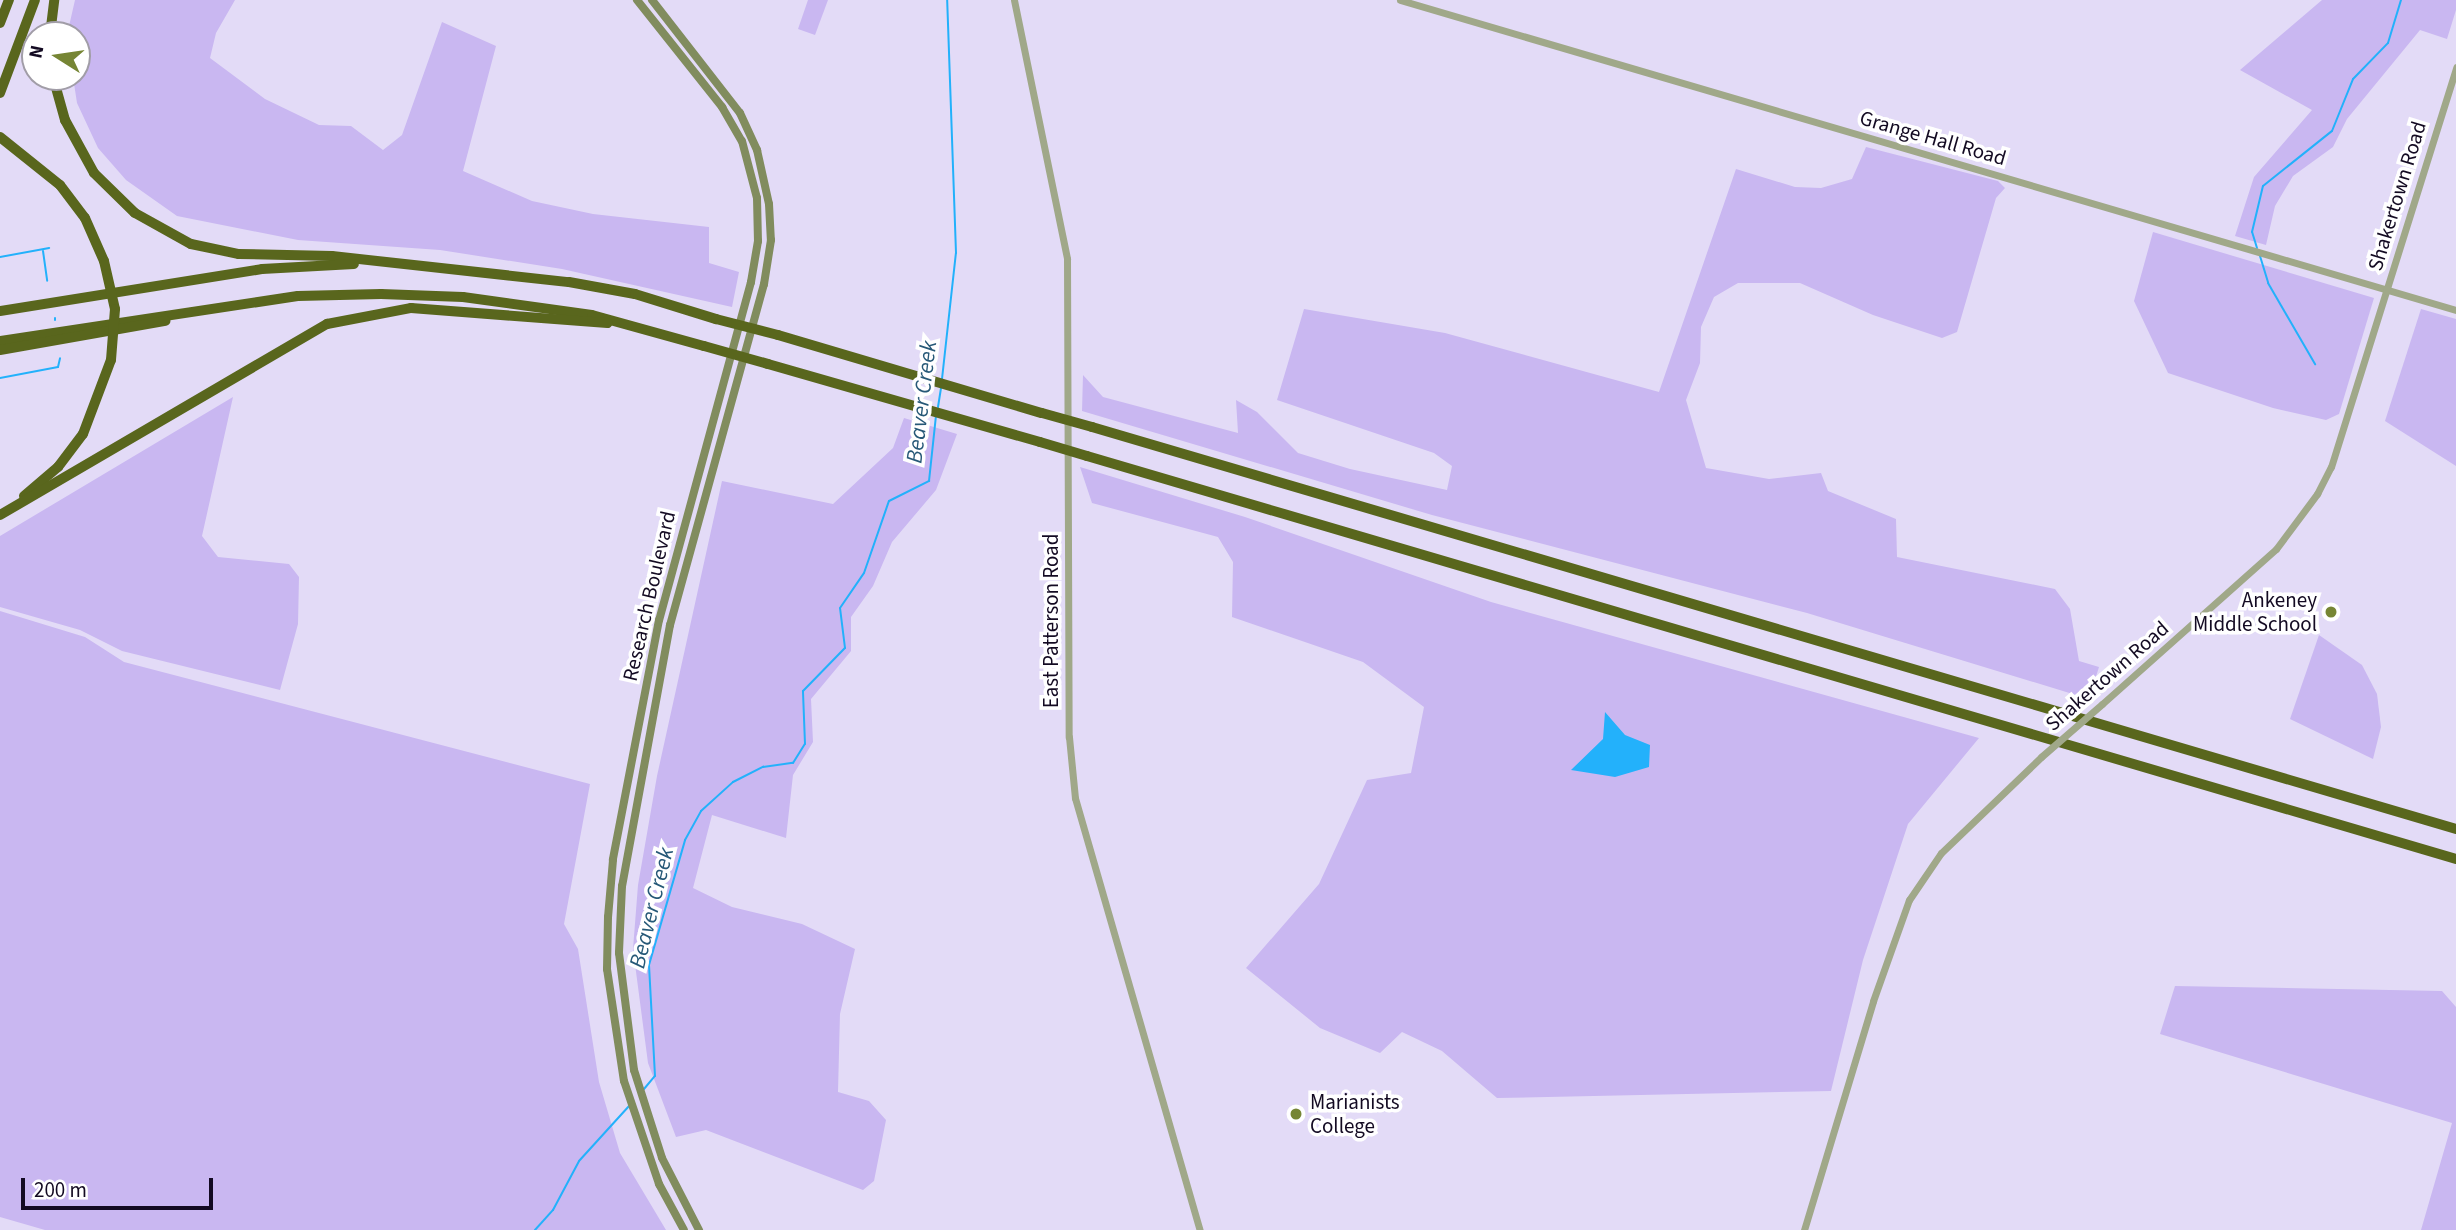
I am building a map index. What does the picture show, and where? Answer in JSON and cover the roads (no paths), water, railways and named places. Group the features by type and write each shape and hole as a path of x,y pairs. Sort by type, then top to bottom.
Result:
{"highway":[{"path":"0,8 3,0"},
{"path":"0,23 9,0"},
{"path":"0,93 35,0"},
{"path":"52,21 54,0"},
{"path":"57,91 65,120 94,173 135,213 170,234 239,254 332,256 569,282 635,294 2456,829"},
{"path":"0,137 41,166 70,196 90,228 104,261 115,309 111,360 91,419 73,449 38,485 0,513"},
{"path":"0,311 262,269 414,265"},
{"path":"0,341 298,296 463,297 633,325 1040,442 2456,859"},
{"path":"0,350 142,327 225,305"},
{"path":"0,513 300,337 352,317 427,308 633,325"}],"main road":[{"name":"Research Boulevard","path":"637,0 722,107 742,141 757,198 758,241 751,282 659,620 613,860 607,969 624,1081 640,1135 659,1184 684,1230"},
{"name":"Research Boulevard","path":"652,0 740,113 763,172 771,240 764,284 683,572 638,781 622,886 619,953 634,1070 650,1125 699,1230"}],"street":[{"name":"East Patterson Road","path":"1014,0 1067,259 1069,737 1075,798 1200,1230"},
{"name":"Grange Hall Road","path":"1400,0 2456,310"},
{"name":"Shakertown Road","path":"1804,1230 1873,1001 1909,900 1941,853 2040,757 2276,549 2303,517 2331,467 2456,67"}],"water":[{"path":"1605,712 1625,735 1650,745 1649,767 1615,777 1571,770 1603,739"}],"waterway":[{"name":"Beaver Creek","path":"942,379 956,253 947,0"},
{"path":"2257,248 2252,232 2263,186 2332,131 2353,79 2388,43 2401,0"},
{"path":"0,257 49,248"},
{"path":"43,251 47,281"},
{"path":"2260,256 2268,283 2315,364"},
{"path":"0,378 58,367 60,358"},
{"name":"Beaver Creek","path":"938,407 941,388"},
{"name":"Beaver Creek","path":"644,1089 655,1076 649,965 685,840 701,811 733,782 763,767 793,763 805,744 803,691 845,648 840,608 864,573 889,501 929,481 936,416"},
{"name":"Beaver Creek","path":"535,1230 553,1210 579,1161 629,1106"}],"place":[{"name":"Ankeney Middle School","path":"2331,612"},
{"name":"Marianists College","path":"1296,1114"}]}
